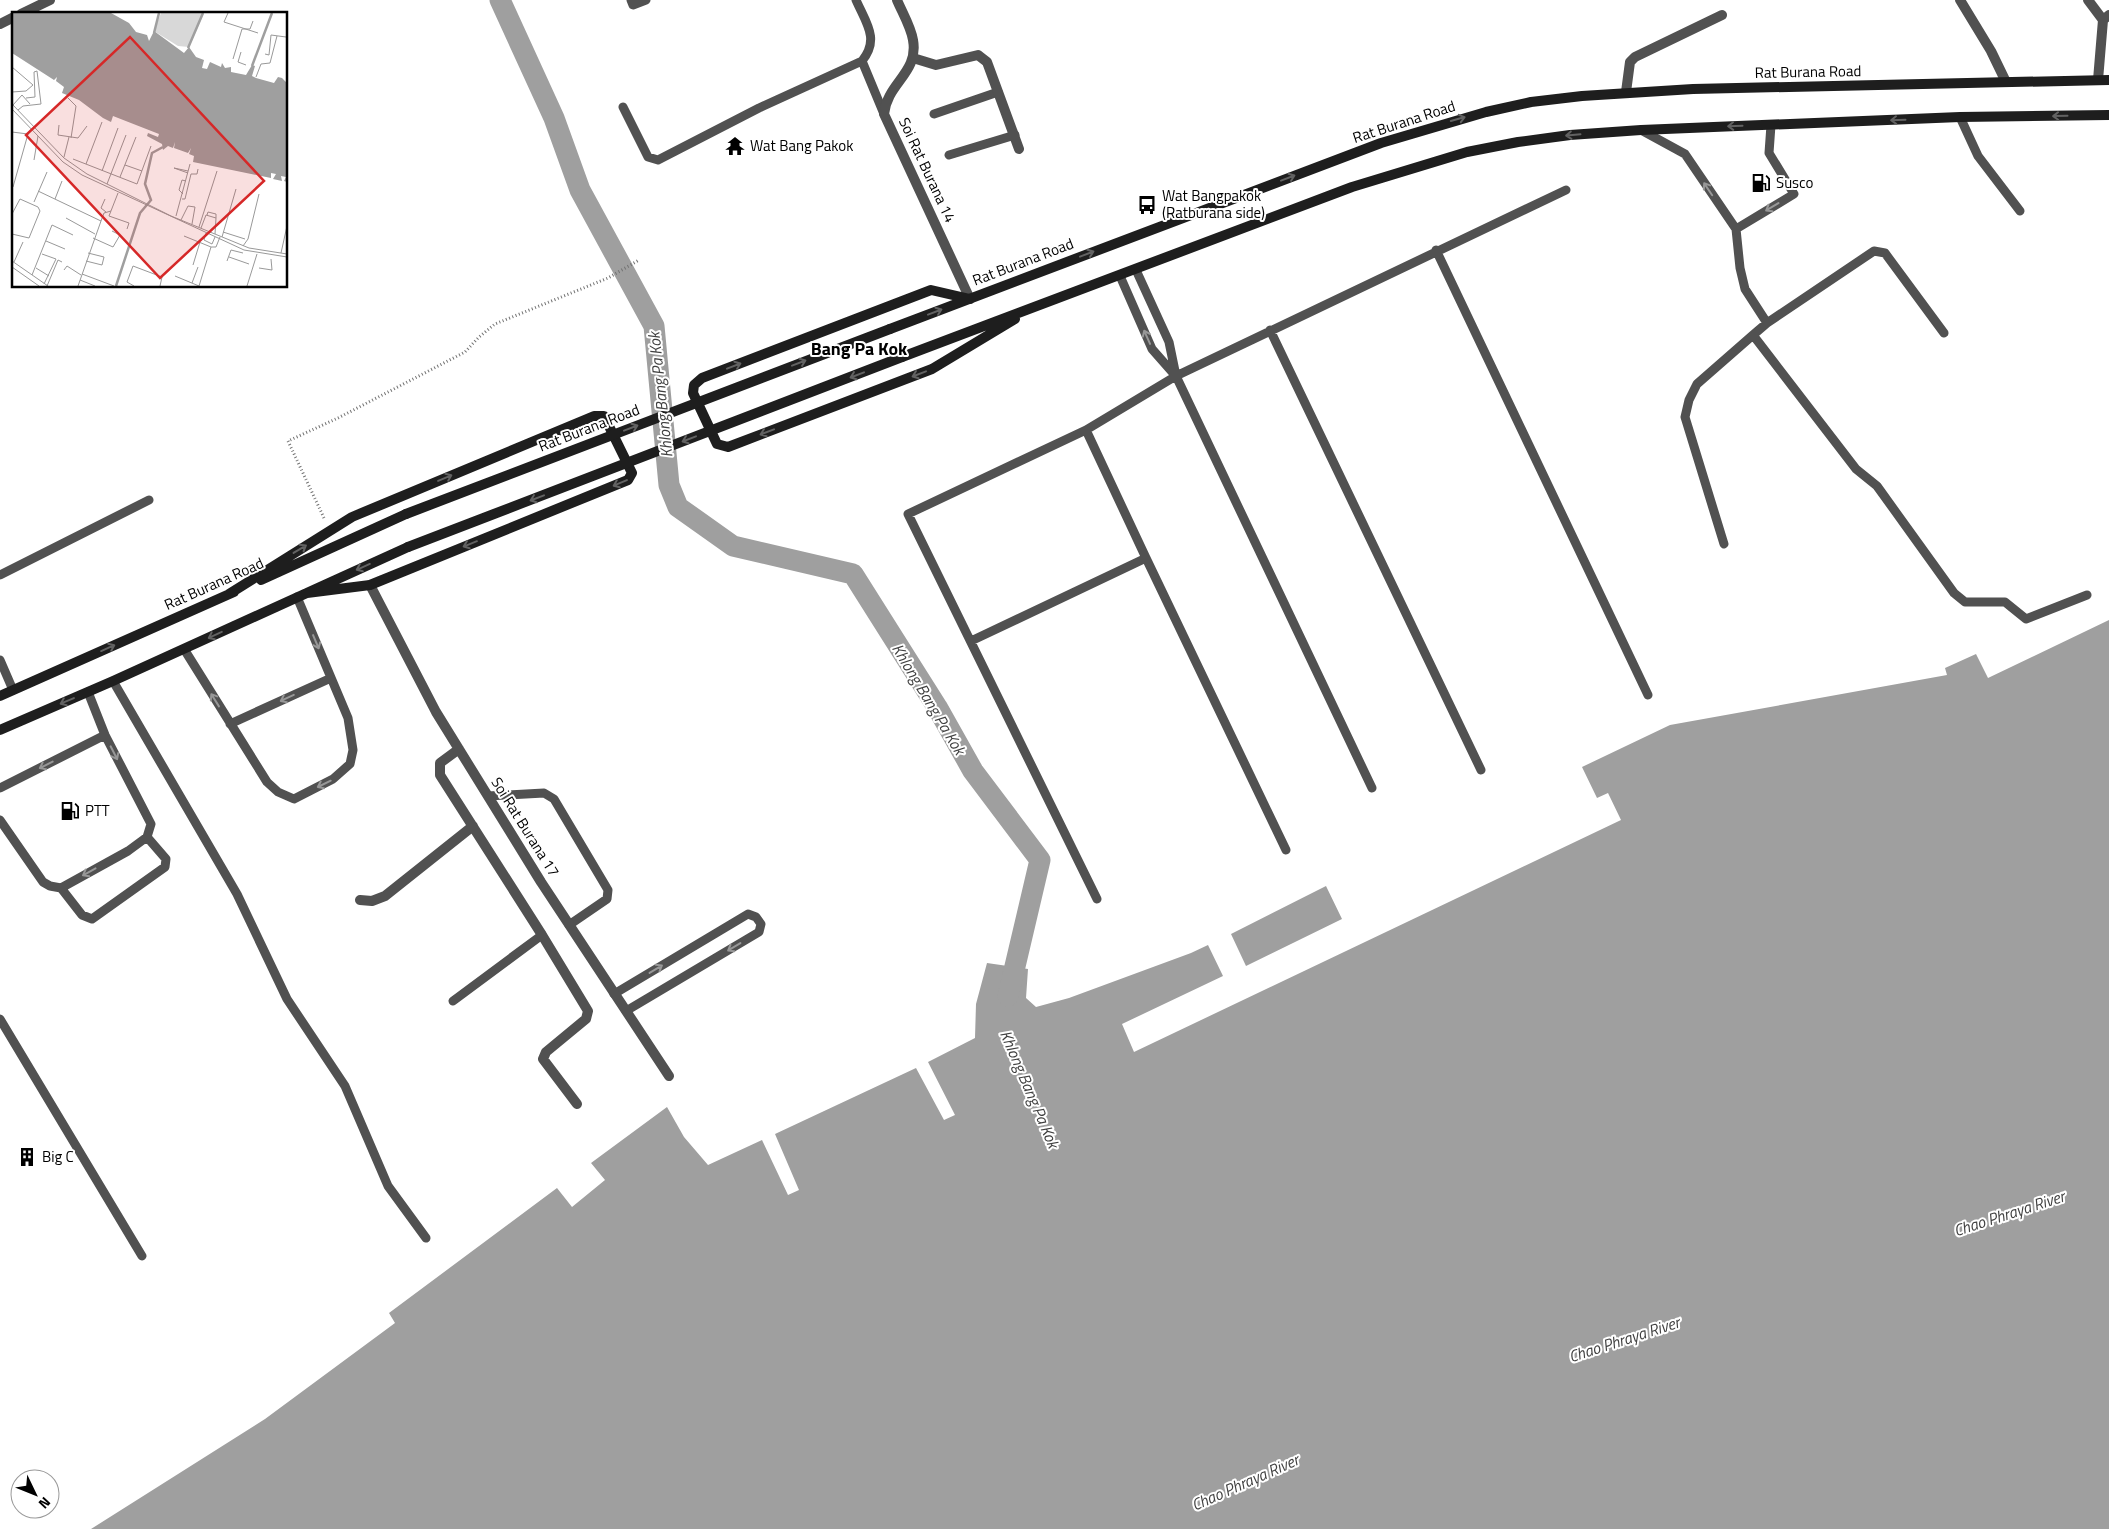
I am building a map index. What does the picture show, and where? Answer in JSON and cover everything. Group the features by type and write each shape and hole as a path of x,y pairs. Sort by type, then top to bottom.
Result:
{"main road":[{"name":"Rat Burana Road","path":"0,696 406,514 1381,143 1435,126 1531,102 1626,92 2109,80"},
{"path":"0,730 113,681 408,547 902,357 1352,187 1467,152 1518,142 1570,135 1641,130 1960,117 2109,115"},
{"path":"970,299 931,290 702,378 694,385 693,393 717,444 728,447 932,369 1037,306"},
{"path":"229,594 352,517 594,416 604,416 632,473 628,480 370,585 307,592"}],"street":[{"path":"25,12 50,0"},
{"path":"897,0 913,39 913,58 936,65 978,55 987,62 1019,149"},
{"path":"1960,0 1991,51 2006,82"},
{"path":"2088,0 2106,17 2098,80"},
{"path":"1626,92 1630,62 1635,57 1722,15"},
{"path":"0,24 12,18"},
{"name":"Soi Rat Burana 14","path":"913,58 886,101 884,114 970,299"},
{"name":"Soi Rat Burana 17","path":"370,585 436,712 569,924 669,1076"},
{"path":"459,749 440,763 440,775 588,1011 586,1019 546,1052 543,1059 577,1104"},
{"path":"360,900 372,901 385,896 473,826"}],"lane":[{"path":"631,0 633,5 646,0"},
{"path":"623,107 648,157 658,160 759,108 862,61 870,52 872,38 856,0"},
{"path":"862,61 884,114"},
{"path":"934,114 998,92"},
{"path":"1960,117 1978,156 2020,212"},
{"path":"1736,229 1794,194 1769,153 1771,125"},
{"path":"1641,130 1685,154 1736,229 1740,268 1745,290 1767,322"},
{"path":"949,155 1015,135"},
{"path":"1097,900 908,514 1086,430 1176,376 1436,250 1566,190"},
{"path":"1436,250 1648,695"},
{"path":"1724,544 1685,417 1689,400 1697,384 1767,322 1874,251 1885,253 1944,334"},
{"path":"1136,270 1169,342 1176,376 1372,788"},
{"path":"1120,276 1152,348 1176,376"},
{"path":"1270,330 1481,770"},
{"path":"1753,334 1856,469 1877,486 1954,593 1965,602 2005,602 2026,619 2087,595"},
{"path":"1086,430 1286,850"},
{"path":"0,575 149,500"},
{"path":"971,642 1146,558"},
{"path":"184,649 267,782 278,792 294,799 333,779 350,764 353,750 348,718 297,597"},
{"path":"0,660 13,690"},
{"path":"230,724 331,678"},
{"path":"113,681 237,894 287,999 345,1086 388,1186 426,1238"},
{"path":"0,820 43,882 50,886 61,888 128,851 147,837 151,824 105,735 88,692"},
{"path":"0,788 105,735"},
{"path":"488,796 544,793 554,798 608,890 608,899 569,924"},
{"path":"61,888 82,915 92,919 165,867 166,859 147,837"},
{"path":"614,994 748,914 756,917 761,924 759,932 626,1011"},
{"path":"454,1001 542,935"},
{"path":"0,1019 142,1256"}],"path":[{"path":"330,531 288,442 465,352 495,324 608,278 639,260"}],"water":[{"name":"Chao Phraya River","path":"2109,620 2109,1529 91,1529 265,1419 395,1323 389,1313 557,1188 572,1207 605,1180 591,1163 667,1107 684,1137 708,1165 762,1140 788,1195 799,1190 775,1134 916,1068 944,1120 955,1115 928,1062 975,1038 976,1004 987,963 1028,969 1026,998 1036,1007 1069,998 1208,945 1223,976 1122,1024 1134,1052 1621,820 1608,793 1597,798 1582,767 1670,725 1947,675 1945,668 1976,654 1988,678"},
{"path":"1326,886 1342,919 1246,966 1231,934"}],"waterway":[{"name":"Khlong Bang Pa Kok","path":"500,0 554,118 580,190 654,326 669,485 678,507 733,546 853,574 937,707 973,771 1040,860 1008,996"}],"place":[{"name":"Wat Bang Pakok","path":"735,146"},
{"name":"Susco","path":"1761,183"},
{"name":"Wat Bangpakok (Ratburana side)","path":"1147,205"},
{"name":"PTT","path":"70,811"},
{"name":"Big C","path":"27,1157"}],"district":[{"name":"Bang Pa Kok","path":"859,349"}]}
